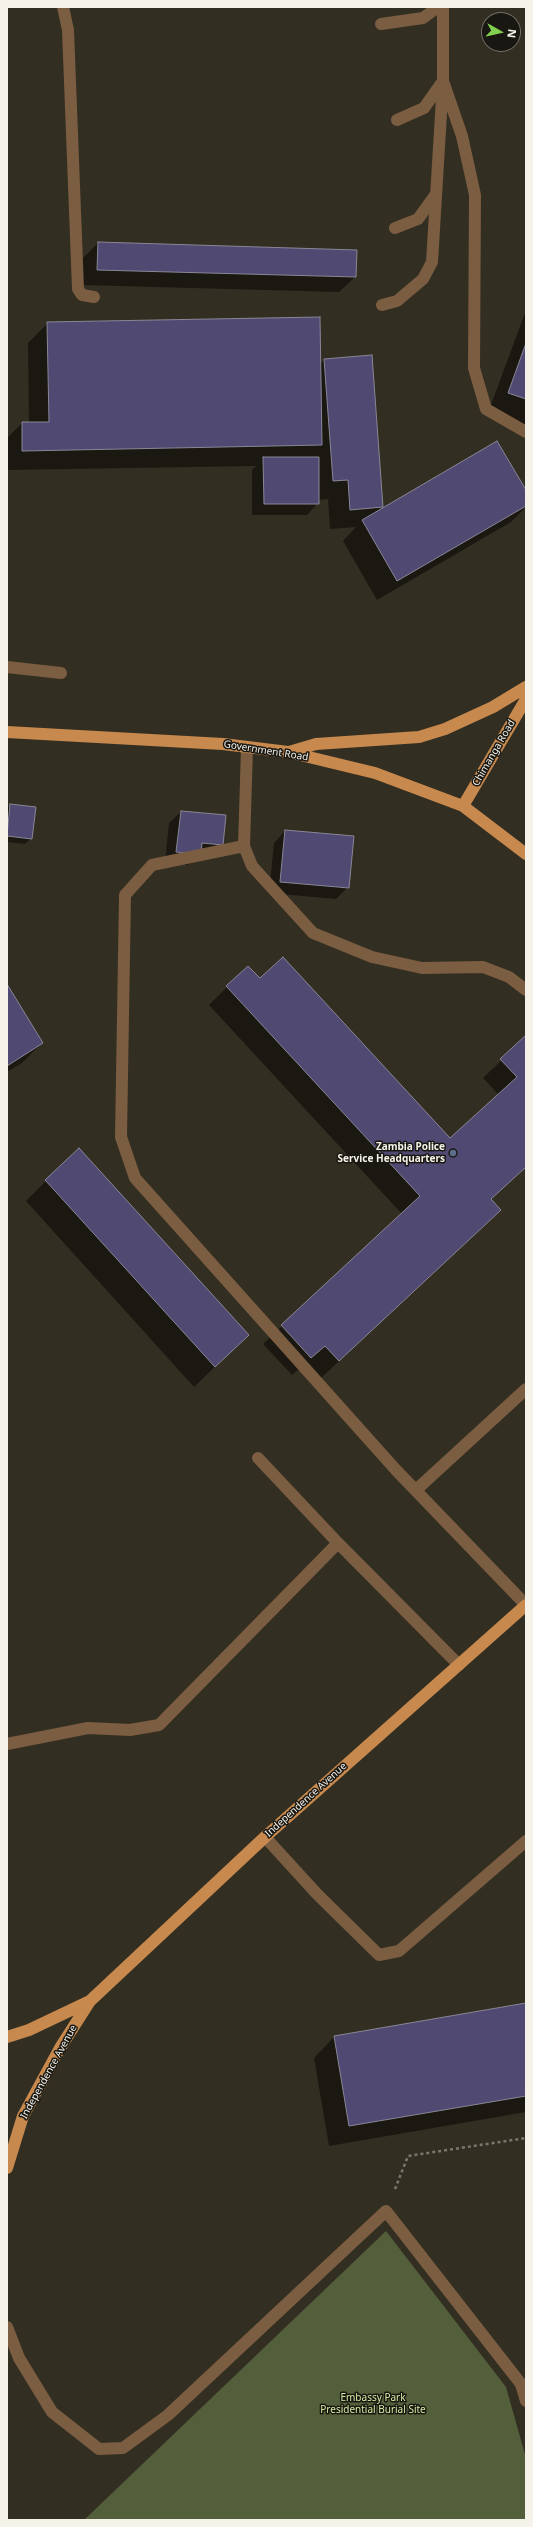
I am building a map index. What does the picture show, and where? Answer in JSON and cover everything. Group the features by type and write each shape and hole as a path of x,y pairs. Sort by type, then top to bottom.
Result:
{"main road":[{"path":"288,752 316,744 419,737 445,729 492,707 526,687"},
{"name":"Chimanga Road","path":"463,806 526,699"},
{"name":"Government Road","path":"7,732 223,744 288,752 375,773 463,806 526,854"},
{"name":"Independence Avenue","path":"7,2168 23,2116 60,2048 90,2000 265,1836 526,1605"},
{"name":"Independence Avenue","path":"7,2037 29,2030 90,2000"}],"street":[{"path":"63,7 69,46 78,289 82,295 94,297"},
{"path":"381,24 423,18 438,7"},
{"path":"382,305 397,301 423,280 432,262 443,82 443,7"},
{"path":"397,120 424,108 443,82"},
{"path":"443,82 462,136 475,195 474,368 486,409 526,432"},
{"path":"395,228 418,219 436,194"},
{"path":"7,667 61,673"},
{"path":"247,748 244,846 252,866 313,933 372,957 422,968 483,967 508,977 526,990"},
{"path":"244,846 152,865 125,895 120,1138 135,1178 416,1490 526,1605"},
{"path":"416,1490 526,1389"},
{"path":"258,1458 338,1543 459,1665"},
{"path":"7,1744 88,1728 130,1730 159,1725 338,1543"},
{"path":"265,1836 317,1894 380,1955 399,1951 526,1841"},
{"path":"7,2327 19,2358 52,2412 99,2449 123,2448 168,2415 386,2212 521,2384 526,2401"}],"path":[{"path":"386,2212 408,2156 526,2138"}],"green space":[{"name":"Embassy Park Presidential Burial Site","path":"386,2231 506,2387 526,2458 526,2520 84,2520"}],"building":[{"path":"98,242 357,250 356,277 97,270"},
{"path":"320,317 322,445 22,451 22,422 49,422 47,322"},
{"path":"526,343 526,399 508,393"},
{"path":"372,355 383,507 350,510 348,480 333,481 324,359"},
{"path":"497,441 526,490 526,506 397,581 362,520"},
{"path":"263,457 319,457 319,504 264,504"},
{"path":"10,804 36,807 32,839 7,836"},
{"path":"181,811 226,815 223,845 202,843 201,854 176,852"},
{"path":"285,830 354,836 349,888 280,882"},
{"name":"Zambia Police Service Headquarters","path":"283,957 450,1138 517,1077 500,1059 526,1035 526,1167 491,1199 501,1210 339,1361 325,1346 311,1358 281,1325 420,1196 226,986 248,966 260,978"},
{"path":"7,984 43,1043 7,1066"},
{"path":"79,1148 249,1335 215,1367 45,1180"},
{"path":"526,2003 526,2096 349,2126 334,2036"}],"place":[{"name":"Zambia Police Service Headquarters","path":"453,1153"}]}
